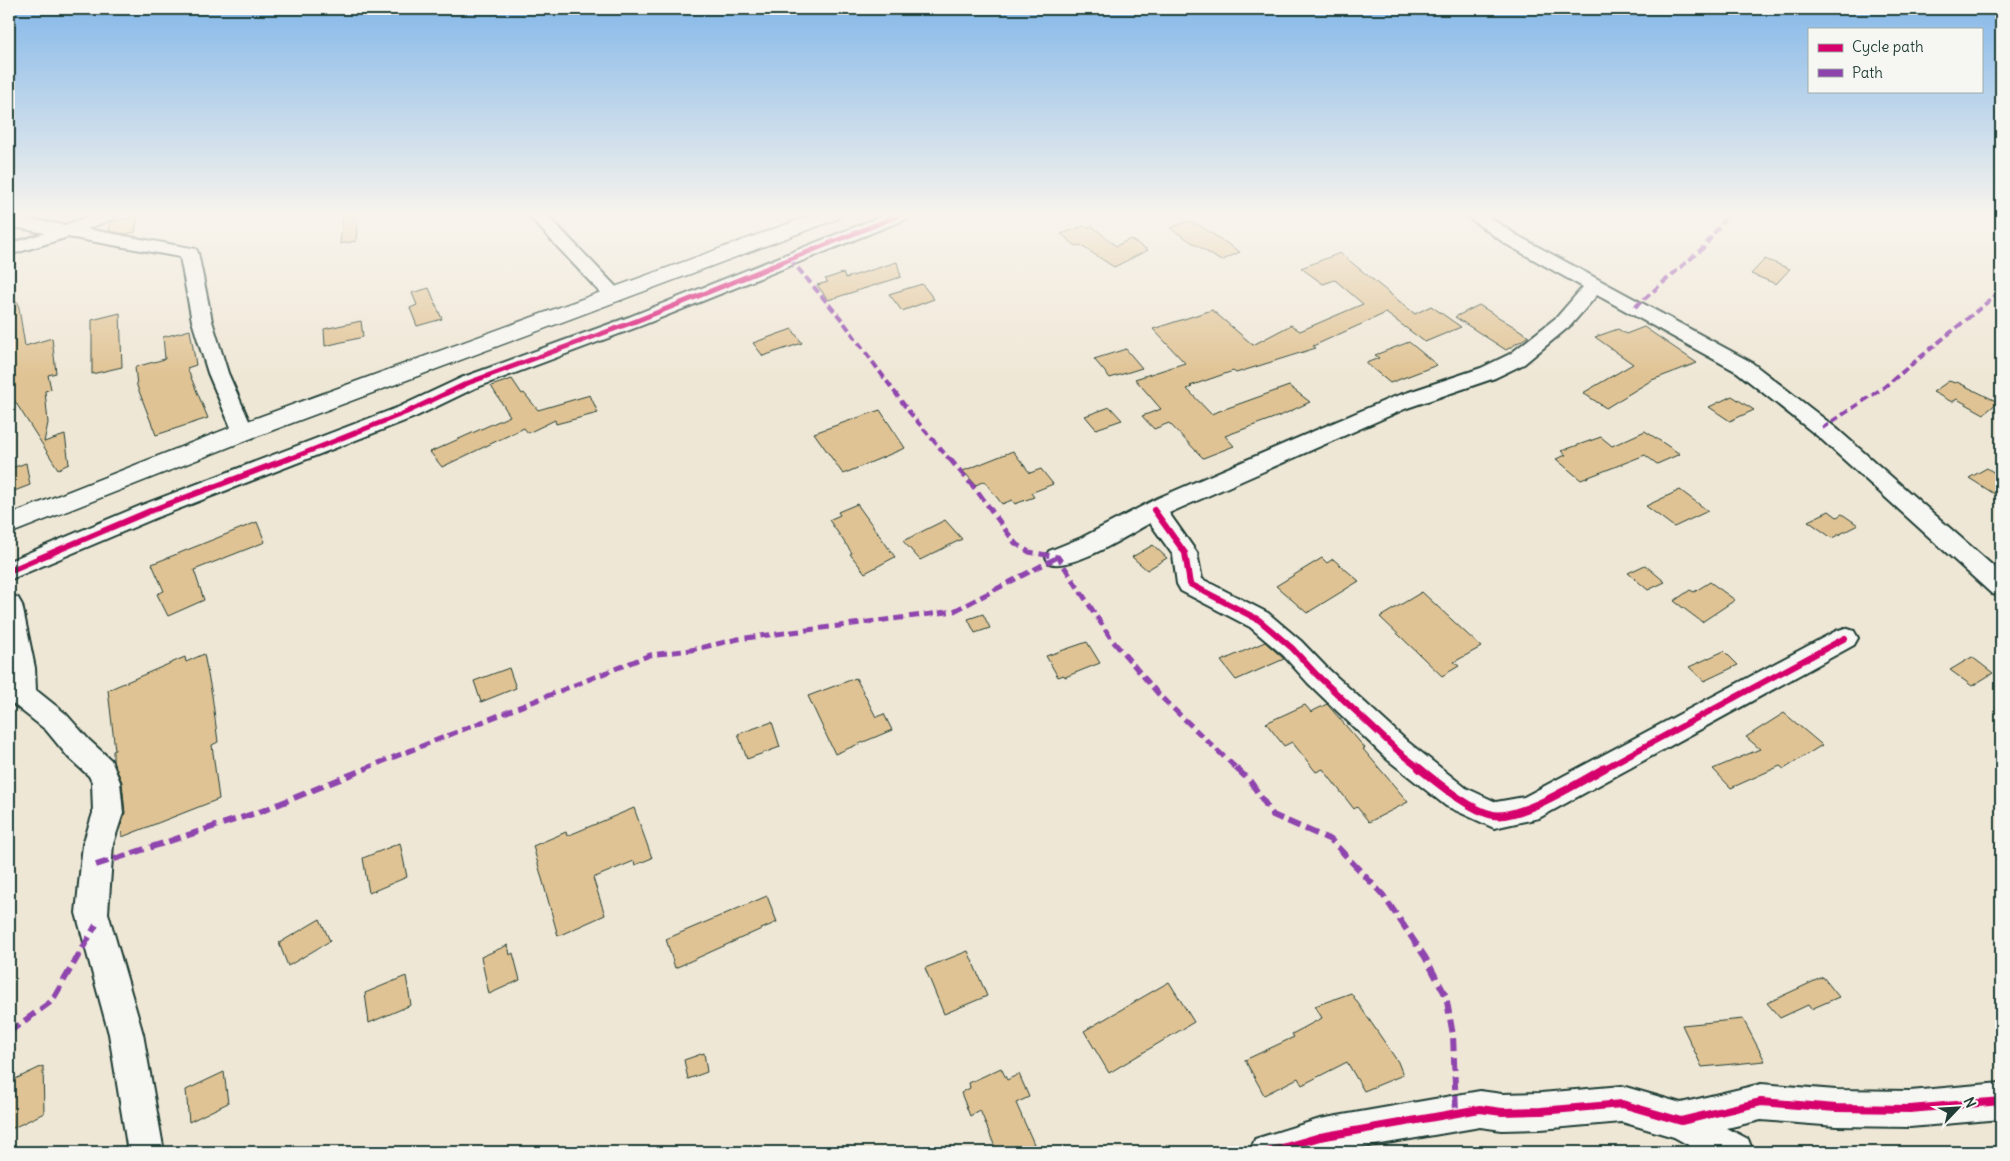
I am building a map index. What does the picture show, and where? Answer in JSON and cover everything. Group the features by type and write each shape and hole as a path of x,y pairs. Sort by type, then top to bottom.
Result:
{"main road":[{"path":"9,525 243,432 686,269"}],"street":[{"path":"191,269 202,321 218,373 243,432"},
{"path":"589,269 614,296"},
{"path":"9,571 150,511 335,441 468,383 636,321 765,269"},
{"path":"1566,269 1744,367 1828,432 2001,587"},
{"path":"1058,557 1090,544 1154,510 1399,403 1488,373 1517,359 1564,321 1595,285"},
{"path":"1154,510 1185,553 1190,584 1259,620 1292,648 1398,751 1456,797 1494,815 1529,809 1845,638"},
{"path":"9,605 22,668 22,695 56,722 79,749 101,769 106,782 108,813 98,844 92,913 126,1034 146,1152"},
{"path":"1680,1121 1761,1102 1836,1108 1910,1108 2001,1101"},
{"path":"1276,1151 1320,1137 1480,1109 1502,1112 1541,1111 1622,1104 1680,1121 1735,1152"}],"building":[{"path":"874,269 899,269 901,277 828,300 817,285 828,282 825,279 843,273 846,278"},
{"path":"1303,269 1360,269 1415,314 1431,306 1461,327 1425,342 1386,313 1313,346 1316,348 1236,373 1233,371 1190,386 1192,387 1187,389 1211,414 1289,386 1310,402 1282,415 1225,436 1234,446 1203,458 1169,423 1154,429 1142,416 1161,409 1135,379 1185,363 1153,329 1212,310 1253,345 1291,325 1300,331 1363,304 1335,280 1323,284"},
{"path":"1755,269 1790,269 1776,284 1751,274"},
{"path":"922,284 934,299 902,311 889,294"},
{"path":"429,288 442,319 417,326 410,308 417,305 412,293"},
{"path":"9,302 18,302 25,346 52,338 56,373 48,375 51,389 45,391 48,423 44,442 65,435 69,464 58,469 9,392"},
{"path":"1479,305 1529,336 1506,350 1455,317"},
{"path":"120,313 122,367 92,374 92,320"},
{"path":"361,321 363,337 325,346 324,329"},
{"path":"1644,327 1697,363 1652,380 1606,408 1583,393 1633,364 1595,337 1618,329 1626,334"},
{"path":"792,329 802,343 763,356 753,343"},
{"path":"190,330 196,365 187,368 208,418 156,435 137,386 135,367 165,359 163,337"},
{"path":"1409,342 1437,365 1390,383 1366,363 1379,358 1375,355"},
{"path":"1126,349 1142,368 1110,378 1094,359"},
{"path":"512,379 522,394 524,393 538,410 590,395 598,413 556,424 555,420 528,433 524,428 442,467 430,452 510,416 491,386"},
{"path":"1949,381 1957,382 1998,402 1984,414 1957,399 1952,402 1933,392"},
{"path":"1732,396 1754,410 1730,421 1709,407"},
{"path":"1110,407 1122,420 1096,429 1085,416"},
{"path":"880,410 905,448 843,474 814,433"},
{"path":"1645,431 1680,454 1657,464 1645,455 1581,480 1556,459 1566,455 1561,451 1601,437 1612,446"},
{"path":"1013,451 1030,473 1041,469 1053,484 1031,493 1034,497 1015,504 1012,500 1002,504 984,481 976,485 963,471"},
{"path":"26,463 30,485 9,493 9,469"},
{"path":"1987,468 2001,477 2001,498 1969,478"},
{"path":"1680,490 1708,511 1674,527 1646,506"},
{"path":"857,504 895,557 865,573 850,554 852,553 829,520 840,515 838,512"},
{"path":"1829,511 1837,517 1842,514 1858,525 1832,538 1808,521"},
{"path":"945,520 962,539 920,560 903,541"},
{"path":"257,522 265,542 194,570 204,600 168,616 157,594 164,591 152,564"},
{"path":"1153,545 1167,558 1147,570 1132,557"},
{"path":"1322,558 1327,563 1333,559 1359,581 1307,613 1276,586"},
{"path":"1645,565 1665,582 1648,590 1628,573"},
{"path":"1710,582 1735,600 1702,622 1674,601 1690,590 1694,592"},
{"path":"1422,592 1481,647 1454,662 1459,666 1442,676 1380,617"},
{"path":"983,614 990,628 975,633 968,619"},
{"path":"1087,642 1100,663 1065,677 1064,675 1058,677 1046,656"},
{"path":"1265,642 1284,659 1236,680 1221,661"},
{"path":"1724,651 1738,665 1704,681 1689,667"},
{"path":"204,654 218,742 212,745 219,799 122,837 121,825 125,813 122,782 113,761 113,751 115,750 108,690 185,657 186,662"},
{"path":"1972,657 1993,673 1972,686 1950,670"},
{"path":"509,668 516,688 481,702 474,681"},
{"path":"856,678 876,717 884,714 892,730 835,754 808,696"},
{"path":"1327,704 1408,802 1369,822 1357,807 1354,809 1323,769 1316,772 1292,742 1284,746 1266,723 1305,705 1311,712"},
{"path":"1784,713 1822,745 1784,769 1780,766 1731,788 1713,769 1760,749 1746,737"},
{"path":"772,722 780,747 747,759 738,734"},
{"path":"634,808 652,858 635,865 634,861 593,878 605,915 558,936 533,846 566,832 567,836"},
{"path":"400,843 407,877 369,893 363,858"},
{"path":"767,896 777,922 675,968 666,939"},
{"path":"320,919 330,941 288,966 279,943"},
{"path":"508,945 510,955 513,953 520,980 489,994 481,957"},
{"path":"968,951 987,996 944,1014 925,968"},
{"path":"406,976 411,1005 369,1023 365,993"},
{"path":"1823,977 1839,997 1811,1009 1808,1005 1780,1018 1767,1003"},
{"path":"1169,982 1194,1022 1109,1073 1084,1031"},
{"path":"1351,993 1398,1062 1403,1075 1364,1091 1347,1062 1302,1085 1298,1078 1264,1095 1245,1060 1294,1037 1292,1034 1322,1018 1315,1006"},
{"path":"1743,1019 1765,1061 1702,1067 1682,1025"},
{"path":"704,1053 707,1072 688,1079 684,1060"},
{"path":"43,1066 44,1113 9,1130 9,1082"},
{"path":"1001,1068 1007,1080 1019,1074 1029,1097 1016,1103 1034,1144 1017,1152 997,1152 980,1110 970,1116 961,1093 970,1088 969,1083"},
{"path":"224,1072 228,1103 189,1122 186,1090"}],"marked path":[{"path":"799,269 842,320 910,413 978,492 1015,543 1029,552 1058,557 1112,640 1161,697 1250,781 1273,815 1331,840 1383,895 1425,957 1446,996 1453,1035 1456,1112"},
{"path":"1635,307 1678,269"},
{"path":"1822,428 1883,388 2001,291"},
{"path":"96,865 262,811 650,655 691,650 738,639 954,611 1058,557"},
{"path":"9,1032 52,1001 96,925"}],"cycle path":[{"path":"9,571 150,511 326,445 407,412 468,383 636,321 765,269"},
{"path":"1154,510 1185,553 1190,584 1259,620 1292,648 1317,675 1398,751 1456,797 1494,815 1529,809 1845,638"},
{"path":"1268,1152 1320,1137 1480,1109 1502,1112 1541,1111 1622,1104 1681,1121 1761,1102 1836,1108 1910,1109 2001,1101"}]}
